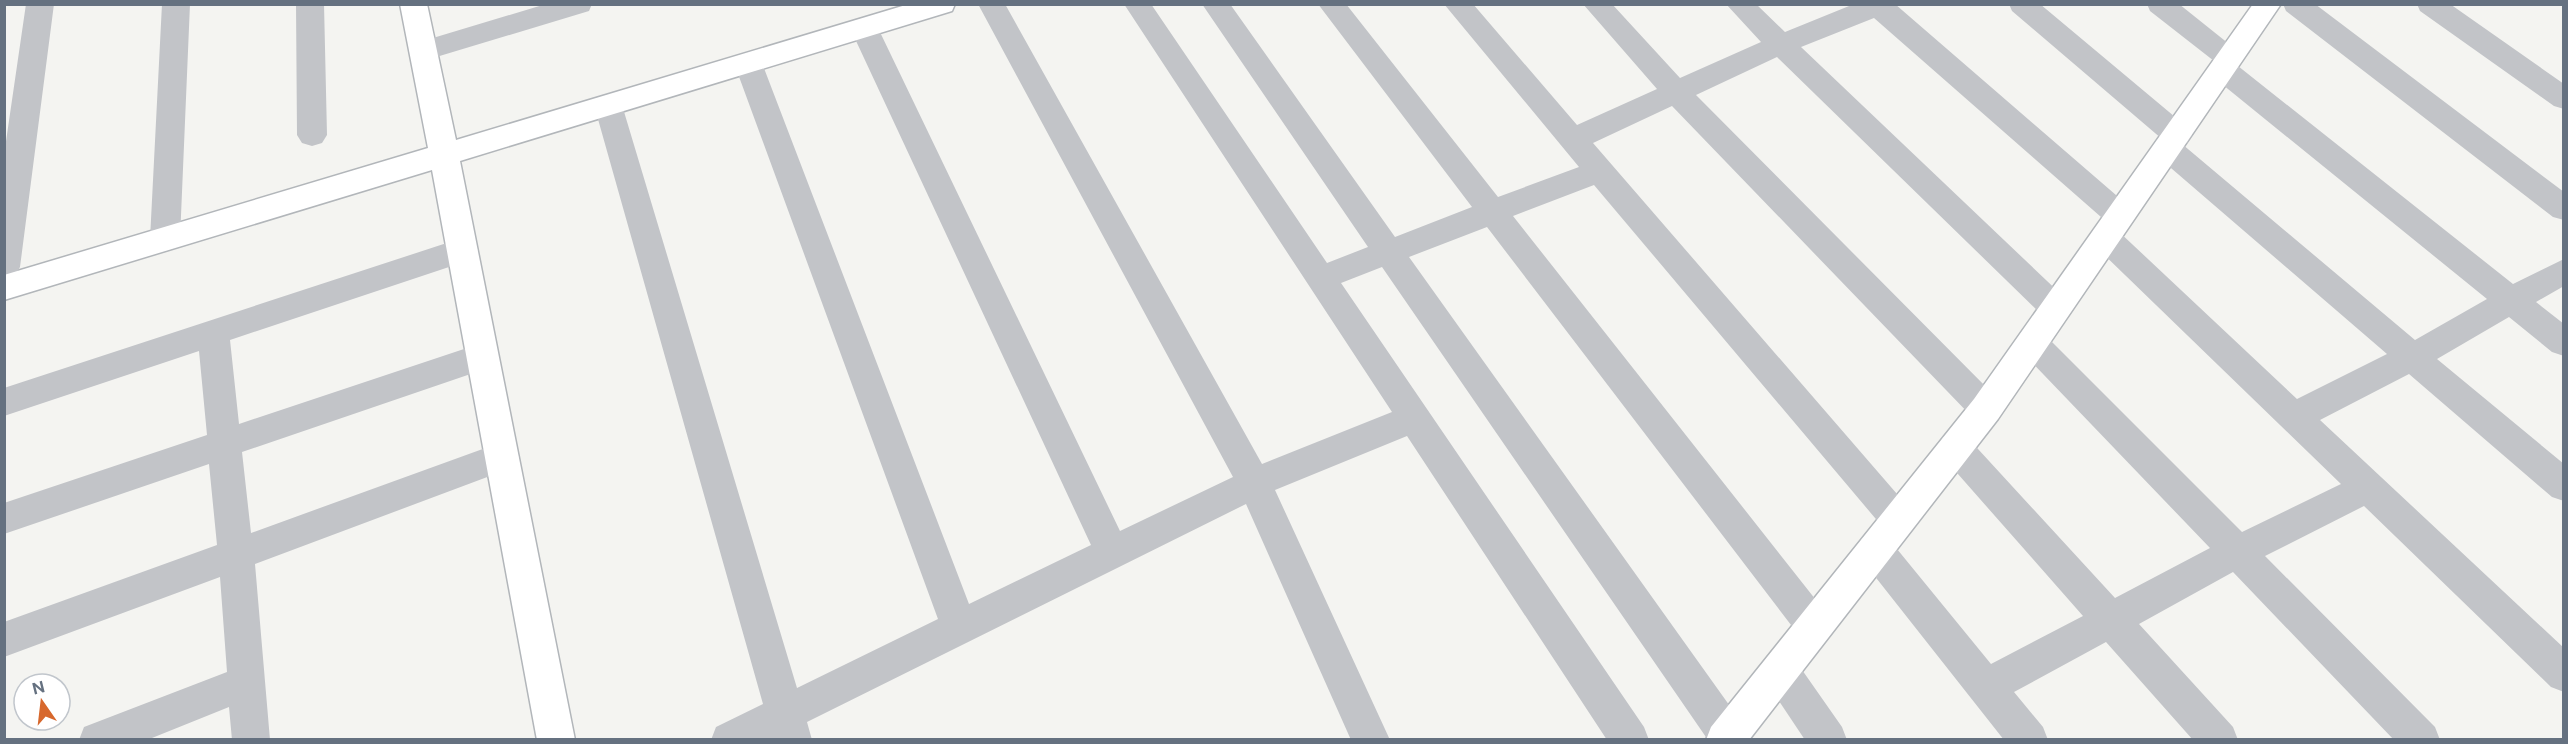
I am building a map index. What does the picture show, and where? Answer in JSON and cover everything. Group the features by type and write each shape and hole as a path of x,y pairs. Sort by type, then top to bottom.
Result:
{"street":[{"path":"4,267 40,4"},
{"path":"165,239 176,4"},
{"path":"310,4 312,135"},
{"path":"413,4 502,457 554,739"},
{"path":"423,51 579,4"},
{"path":"991,4 1254,483 1371,740"},
{"path":"1137,4 1630,740"},
{"path":"1215,4 1726,738 1986,409 2268,4"},
{"path":"1331,4 1814,626"},
{"path":"1457,4 1898,520"},
{"path":"1596,4 1676,92 1986,409"},
{"path":"1739,4 1779,45 2055,308"},
{"path":"2022,4 2412,357 2564,486"},
{"path":"2160,4 2226,64 2564,343"},
{"path":"2296,4 2564,209"},
{"path":"2430,4 2564,99"},
{"path":"4,288 939,5"},
{"path":"1572,140 1779,45 1879,5 2112,227 2293,417 2564,674"},
{"path":"864,28 1112,552"},
{"path":"748,63 959,627"},
{"path":"608,105 789,726"},
{"path":"1321,278 1599,171"},
{"path":"4,402 462,250"},
{"path":"2293,417 2412,357 2564,271"},
{"path":"213,333 236,555 251,740"},
{"path":"2032,342 2421,740"},
{"path":"4,519 482,356"},
{"path":"730,740 789,726 959,627 1254,483 1414,418"},
{"path":"1955,447 2219,740"},
{"path":"4,640 502,457"},
{"path":"1986,687 2237,552 2367,488"},
{"path":"1875,549 2029,740"},
{"path":"1780,670 1828,740"},
{"path":"98,740 246,682"}]}
